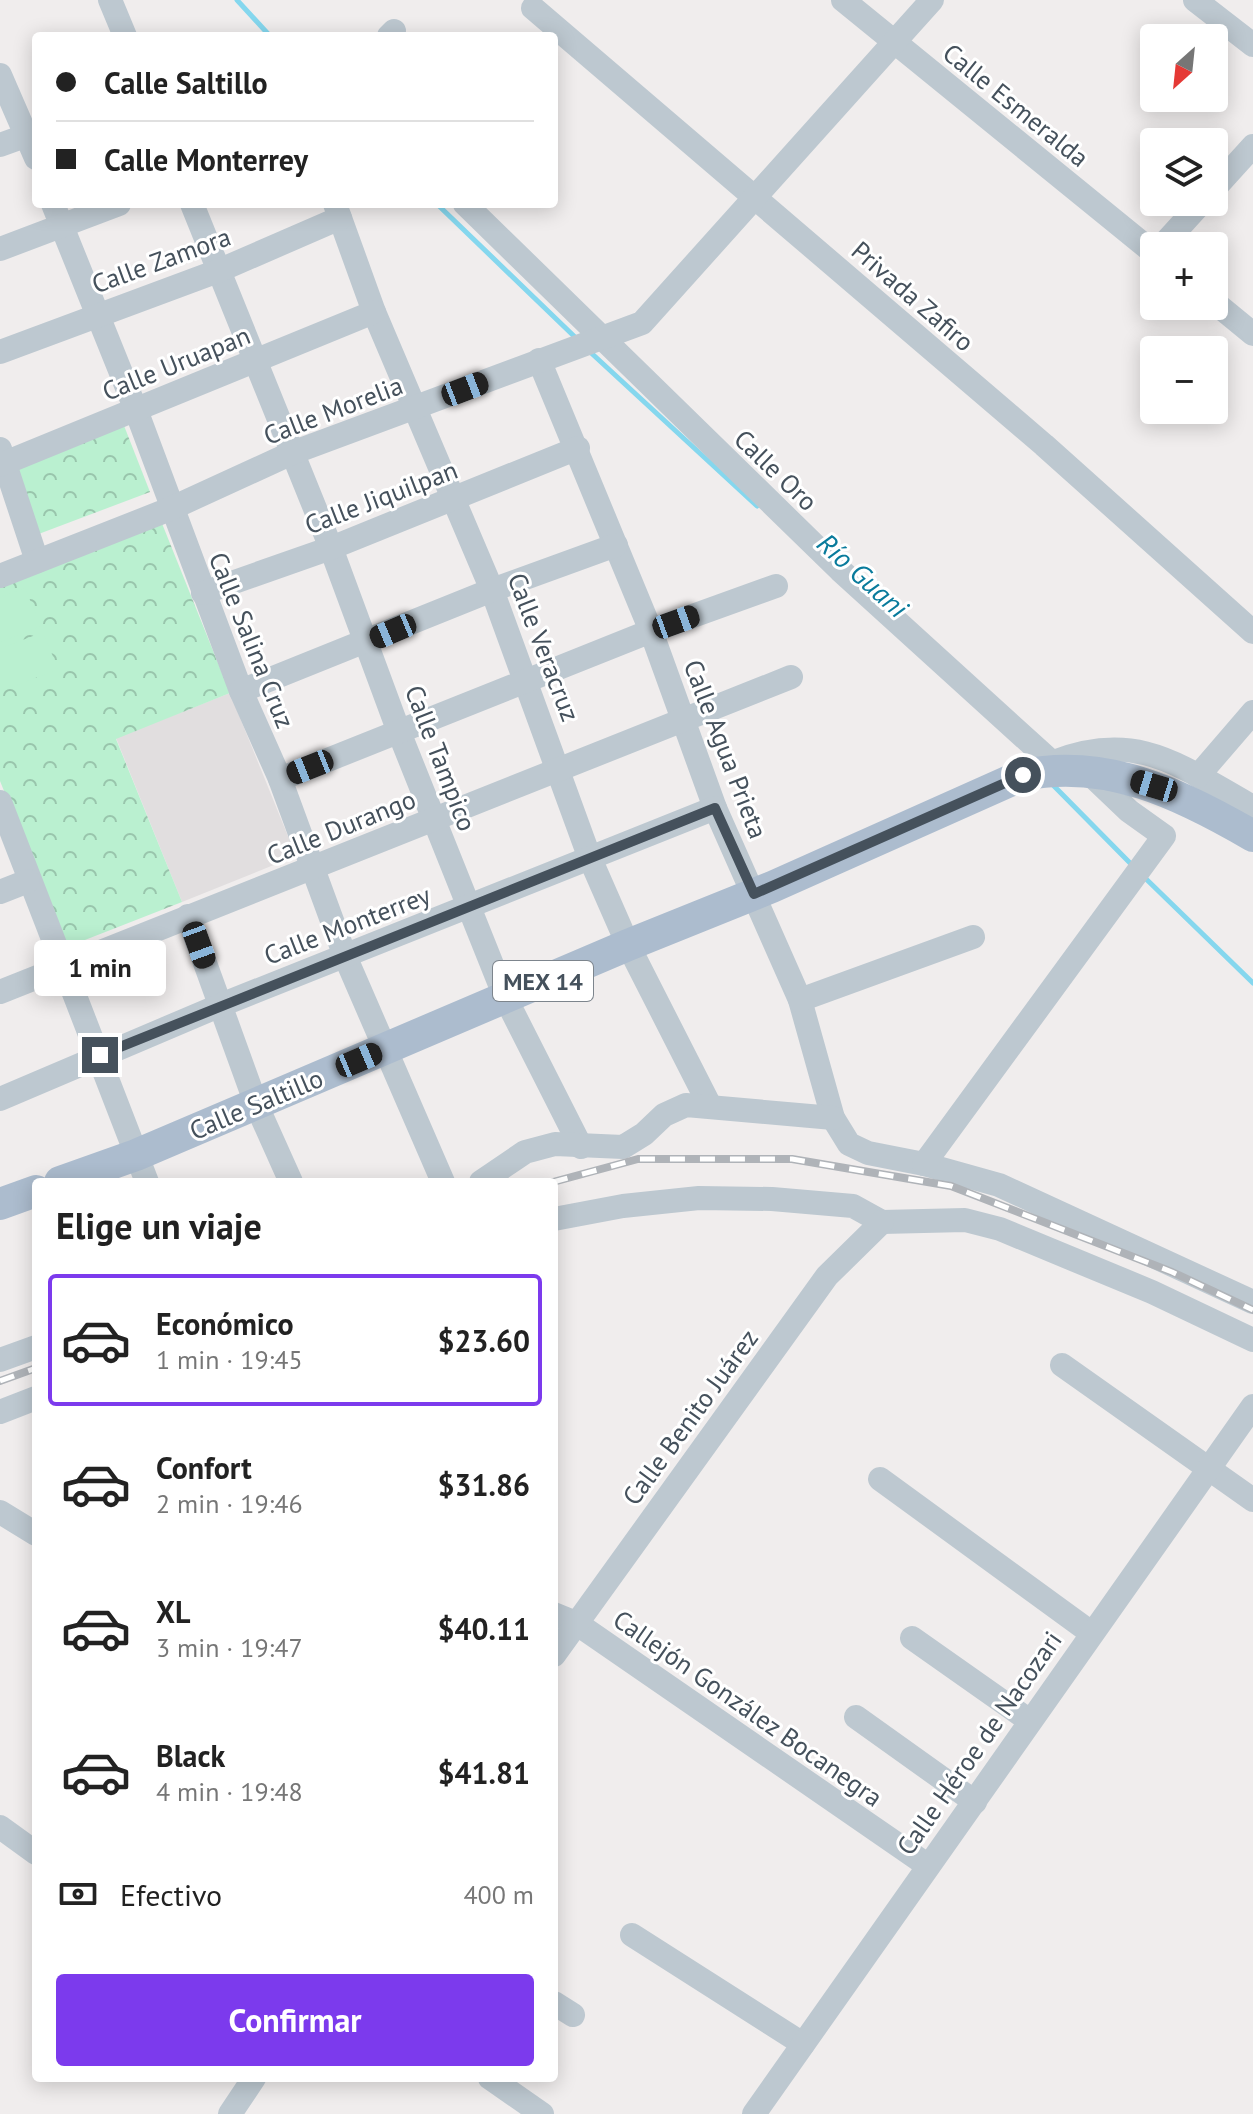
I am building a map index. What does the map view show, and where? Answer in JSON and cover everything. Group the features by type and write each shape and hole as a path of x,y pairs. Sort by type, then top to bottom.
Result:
{"main road":[{"path":"1054,769 1154,786 1212,811 1253,836"},
{"name":"Calle Saltillo","path":"83,1178 142,1168 256,1104 628,945 1054,769"},
{"path":"0,1204 32,1192"}],"street":[{"path":"110,0 123,32"},
{"name":"Calle Esmeralda","path":"843,0 1140,242"},
{"name":"Calle Morelia","path":"0,576 170,509 292,453 642,323 932,0"},
{"path":"1195,0 1253,45"},
{"name":"Privada Zafiro","path":"533,8 1044,445 1253,632"},
{"path":"0,75 32,140"},
{"path":"0,145 32,142"},
{"path":"1228,174 1253,146"},
{"path":"0,249 57,214 94,208"},
{"name":"Calle Tampico","path":"194,208 331,548 399,732 505,997 581,1147"},
{"name":"Calle Oro","path":"469,208 597,340 1054,769"},
{"name":"Calle Zamora","path":"0,352 95,314 218,271 337,211"},
{"name":"Calle Veracruz","path":"337,211 374,312 456,498 528,682 589,856 628,945 710,1106"},
{"name":"Calle Salina Cruz","path":"57,214 136,410 170,509 241,691 280,779 345,956 441,1178"},
{"path":"1175,232 1189,216"},
{"name":"Calle Uruapan","path":"2,459 136,410 374,312"},
{"path":"1228,313 1253,334"},
{"name":"Calle Agua Prieta","path":"544,358 651,631 715,808 800,1000 833,1118"},
{"name":"Calle Jiquilpan","path":"203,593 331,548 578,448"},
{"path":"2,459 37,561"},
{"path":"241,691 492,590 616,545"},
{"path":"280,779 651,631 776,586"},
{"name":"Calle Durango","path":"0,992 791,677"},
{"path":"1198,776 1253,712"},
{"path":"1054,769 1093,749 1120,746 1150,752 1253,807"},
{"path":"924,1164 1164,836 1129,811 1054,769"},
{"path":"0,802 28,881 100,1055 142,1168"},
{"name":"Calle Monterrey","path":"0,1099 221,1005 715,808"},
{"path":"0,892 28,881"},
{"path":"188,916 256,1104 289,1178"},
{"path":"800,1000 973,937"},
{"path":"487,1178 525,1152 555,1144 623,1147 644,1134 664,1115 686,1105 833,1118 849,1144 868,1153 924,1164 999,1185 1253,1302"},
{"path":"558,1218 623,1206 714,1198 853,1206 882,1222 965,1220 1000,1229 1152,1292 1253,1340"},
{"name":"Calle Benito Juárez","path":"558,1642 565,1618 827,1276 882,1222"},
{"path":"0,1360 32,1348"},
{"path":"1062,1365 1253,1500"},
{"path":"0,1412 32,1400"},
{"name":"Calle Héroe de Nacozari","path":"754,2114 927,1865 975,1802 1090,1632 1253,1406"},
{"path":"880,1479 1090,1632"},
{"path":"0,1512 32,1532"},
{"name":"Callejón González Bocanegra","path":"565,1618 927,1865"},
{"path":"912,1638 1030,1721"},
{"path":"856,1717 975,1802"},
{"path":"0,1827 32,1850"},
{"path":"632,1935 803,2044"},
{"path":"230,2114 251,2082"},
{"path":"496,2082 542,2114"}],"shaded area":[{"path":"230,693 296,856 182,902 116,738"}],"green space":[{"path":"121,418 150,492 36,535 7,461"},
{"path":"157,511 230,693 116,739 182,902 67,947 0,781 0,573"},
{"path":"25,588 41,626 0,642 0,597"},
{"path":"43,632 58,669 0,692 0,649"}],"waterway":[{"name":"Río Guani","path":"237,0 266,32"},
{"name":"Río Guani","path":"441,208 578,340"},
{"name":"Río Guani","path":"588,350 757,506"},
{"name":"Río Guani","path":"1052,784 1132,865"},
{"name":"Río Guani","path":"1142,875 1253,983"}],"railway":[{"path":"558,1181 638,1159 792,1159 951,1186 1172,1272 1253,1310"},
{"path":"0,1381 32,1369"}],"route":[{"path":"100,1055 589,856 715,808 754,894 1023,775"}]}
